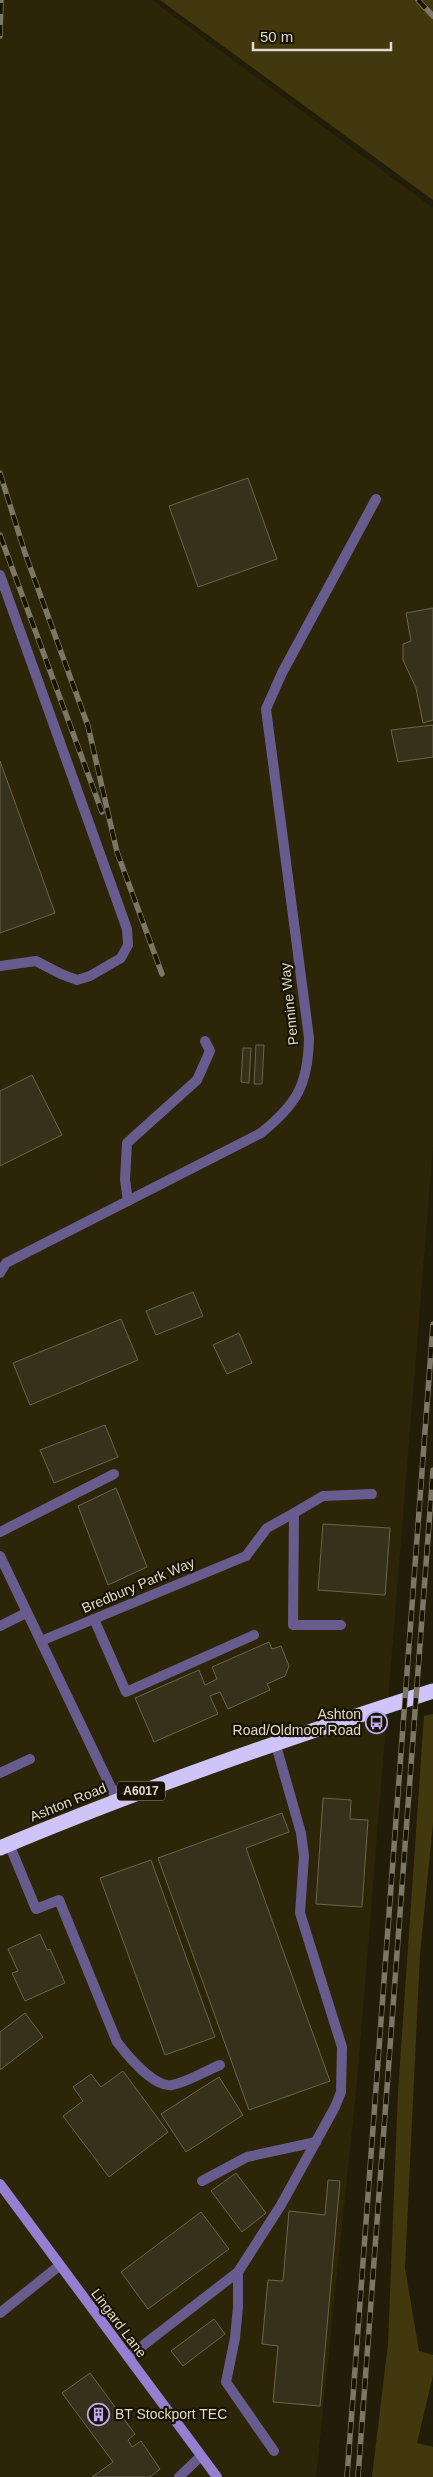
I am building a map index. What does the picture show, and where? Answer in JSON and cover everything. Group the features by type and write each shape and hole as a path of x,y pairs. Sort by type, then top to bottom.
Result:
{"highway":[{"name":"Ashton Road","path":"4,1846 117,1800 275,1742 433,1691"}],"street":[{"name":"Pennine Way","path":"0,1273 6,1263 261,1133 284,1115 300,1091 308,1063 309,1038 266,709 282,673 376,499"},
{"path":"0,576 127,929 128,945 121,958 90,976 77,980 60,974 36,961 0,966"},
{"path":"128,1201 125,1180 127,1144 197,1080 210,1051 205,1041"},
{"path":"0,1532 114,1474"},
{"path":"342,1625 293,1625 294,1513 324,1496 372,1494"},
{"name":"Bredbury Park Way","path":"41,1641 246,1556 267,1528 294,1513"},
{"path":"0,1556 117,1800"},
{"path":"0,1626 26,1613"},
{"path":"94,1619 126,1692 254,1635"},
{"path":"128,2357 238,2272 281,2205 342,2092 342,2047 300,1912 304,1856 301,1833 275,1742"},
{"path":"0,1773 30,1759"},
{"path":"4,1846 36,1909 59,1900 117,2042 140,2068 160,2083 171,2086 220,2065"},
{"path":"202,2181 247,2157 316,2142"},
{"name":"Lingard Lane","path":"0,2184 217,2477"},
{"path":"0,2314 60,2266"},
{"path":"238,2272 238,2306 235,2338 226,2382 274,2451"},
{"path":"179,2477 202,2456"}],"shaded area":[{"path":"0,0 152,0 433,208 433,1147 357,2082 316,2477 0,2477"},
{"path":"160,0 433,0 433,200"},
{"path":"433,1714 433,1823 420,1954 405,2268 419,2351 433,2355 433,2375 417,2443 433,2447 433,2477 372,2477 388,2344 398,2092 424,1716"}],"building":[{"path":"248,478 277,559 198,587 169,506"},
{"path":"433,608 433,720 423,723 416,688 403,660 403,644 411,641 406,613"},
{"path":"433,725 433,757 398,762 391,730"},
{"path":"0,761 55,913 0,933"},
{"path":"256,1045 264,1045 262,1084 254,1084"},
{"path":"243,1048 251,1048 249,1083 241,1082"},
{"path":"32,1075 62,1135 0,1166 0,1091"},
{"path":"193,1292 203,1316 156,1335 146,1311"},
{"path":"121,1319 138,1360 30,1405 13,1363"},
{"path":"239,1333 252,1363 227,1374 213,1345"},
{"path":"105,1425 118,1457 54,1483 40,1450"},
{"path":"116,1488 147,1567 108,1585 78,1506"},
{"path":"323,1524 390,1528 385,1595 318,1590"},
{"path":"269,1642 272,1649 281,1646 289,1666 285,1676 267,1684 270,1690 228,1709 220,1692 210,1696 218,1714 154,1742 135,1698 199,1670 205,1685 217,1679 212,1667"},
{"path":"323,1798 351,1800 350,1819 368,1820 362,1907 316,1904"},
{"path":"282,1813 289,1832 246,1848 330,2081 249,2110 158,1858"},
{"path":"151,1860 215,2037 165,2055 100,1878"},
{"path":"40,1934 47,1950 50,1949 65,1983 25,2001 12,1973 18,1971 8,1949"},
{"path":"25,2013 43,2037 0,2070 0,2032"},
{"path":"123,2071 168,2132 109,2177 63,2116 83,2101 73,2087 91,2074 101,2087"},
{"path":"219,2077 243,2115 186,2152 161,2114"},
{"path":"236,2173 266,2213 242,2232 211,2191"},
{"path":"328,2180 340,2181 320,2406 273,2402 278,2346 262,2344 268,2280 283,2281 289,2211 325,2215"},
{"path":"201,2212 229,2249 148,2309 121,2272"},
{"path":"214,2319 225,2334 183,2366 171,2351"},
{"name":"BT Stockport TEC","path":"90,2373 135,2434 128,2440 132,2447 141,2441 160,2469 150,2477 92,2477 113,2462 62,2393"}],"railway":[{"path":"0,36 1,0"},
{"path":"418,0 433,16"},
{"path":"0,473 25,553 88,726 117,852 162,974"},
{"path":"0,535 102,812"},
{"path":"347,2477 433,1324"},
{"path":"358,2477 433,1470"}],"place":[{"name":"Ashton Road/Oldmoor Road","path":"377,1722"},
{"name":"BT Stockport TEC","path":"99,2414"}]}
